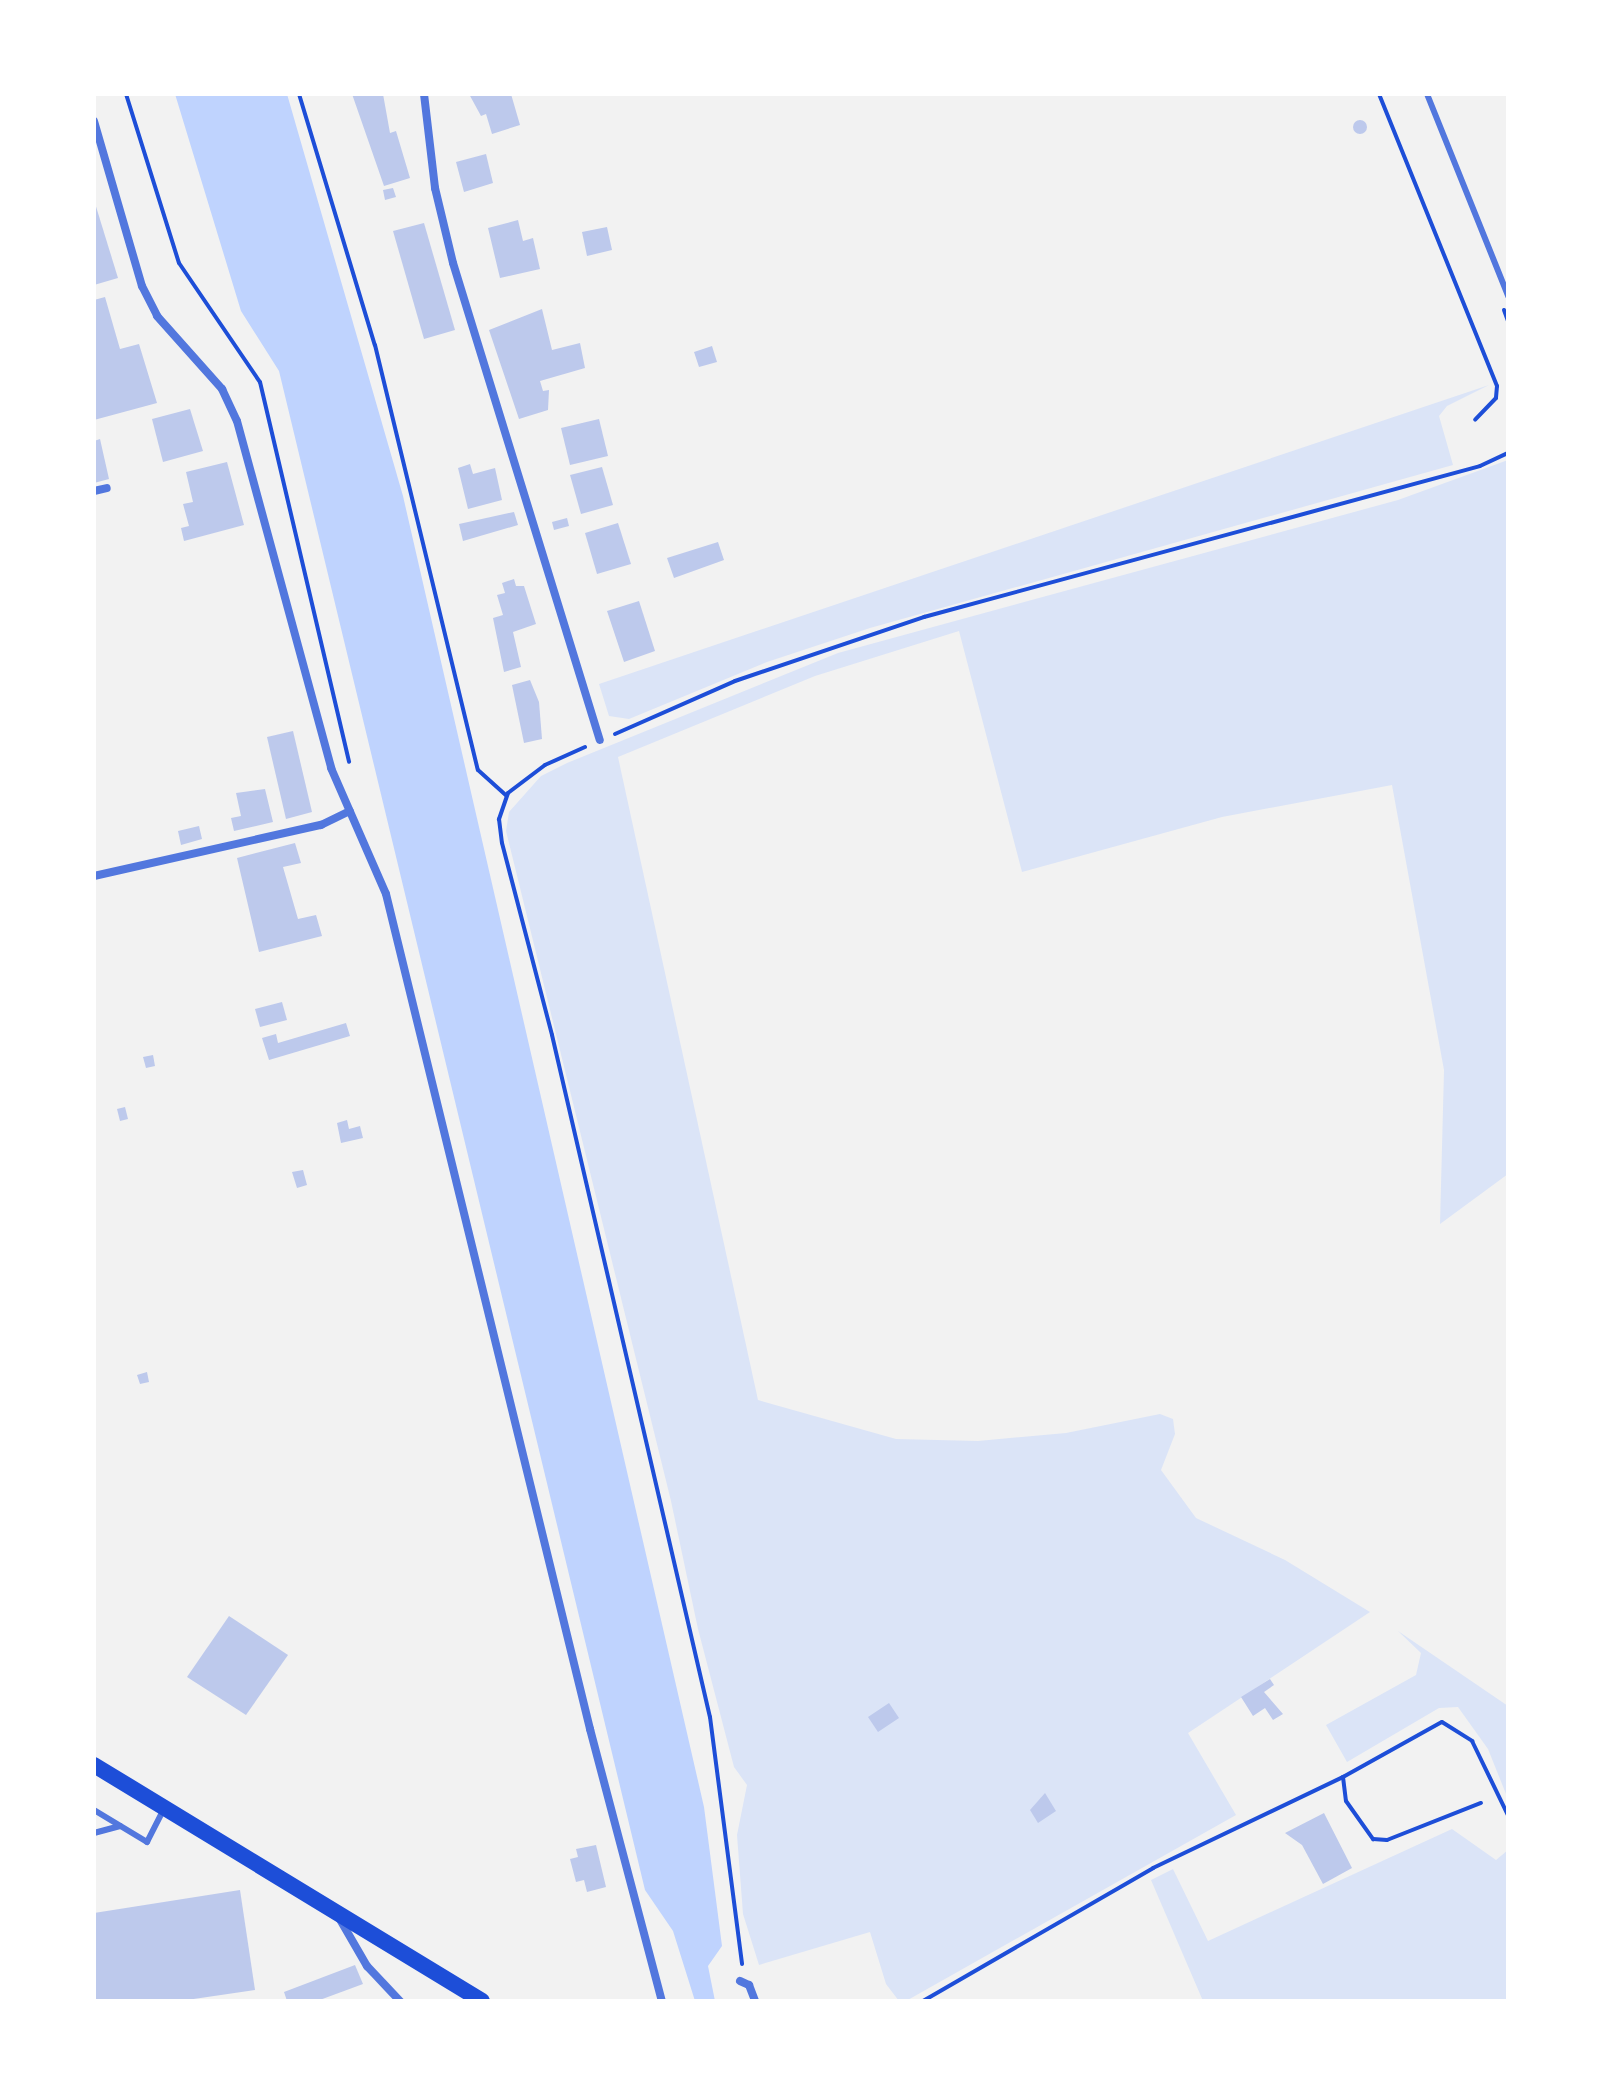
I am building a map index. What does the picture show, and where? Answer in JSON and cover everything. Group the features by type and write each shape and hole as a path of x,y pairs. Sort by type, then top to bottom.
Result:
{"main road":[{"path":"94,1765 482,2001"}],"street":[{"path":"424,94 435,188 453,263 600,740"},
{"path":"94,121 142,286 157,316 222,389 237,421 331,768 386,894 590,1729 662,2001"},
{"path":"94,491 107,488"},
{"path":"94,876 321,825 350,811"},
{"path":"336,1912 367,1966 400,2001"},
{"path":"740,1981 749,1985 755,2001"}],"lane":[{"path":"1427,94 1506,284 1508,296"},
{"path":"94,1810 147,1842 164,1808"},
{"path":"94,1833 120,1826"}],"path":[{"path":"299,94 375,345 478,770 506,795"},
{"path":"1379,94 1497,386 1496,398 1475,420"},
{"path":"743,1951 710,1717 552,1035 502,843 499,819 506,795 546,765 735,681 924,617 1480,466 1508,453"},
{"path":"923,2001 1153,1868 1343,1777 1442,1722 1472,1741 1508,1815"},
{"path":"1343,1777 1346,1801 1373,1839 1387,1840 1481,1803"}],"shaded area":[{"path":"1489,385 1447,406 1439,416 1453,465 870,628 767,662 629,719 609,716 599,684"},
{"path":"1508,460 1508,1174 1440,1224 1444,1070 1392,785 1222,817 1022,872 959,631 815,676 618,757 758,1400 896,1439 978,1441 1066,1433 1160,1414 1173,1419 1175,1434 1161,1470 1196,1518 1285,1560 1370,1612 1188,1733 1236,1815 906,2001 899,2001 886,1984 870,1932 759,1965 743,1914 737,1835 747,1785 734,1767 698,1629 671,1501 506,831 509,812 541,776 567,763 838,653 1398,500"},
{"path":"1398,1631 1508,1706 1508,1799 1488,1749 1458,1707 1439,1708 1347,1762 1326,1725 1416,1675 1421,1653"},
{"path":"1452,1829 1496,1860 1508,1850 1508,2001 1203,2001 1151,1880 1173,1869 1208,1941"}],"water":[{"path":"175,94 287,94 403,496 704,1807 722,1946 708,1966 715,2001 695,2001 673,1931 645,1890 279,371 241,311"}],"building":[{"path":"352,94 383,94 390,133 396,131 410,178 384,186"},
{"path":"469,94 511,94 520,125 492,134 486,114 481,116"},
{"path":"1360,120 1367,127 1360,134 1353,127"},
{"path":"486,154 493,183 464,192 456,162"},
{"path":"393,188 396,197 385,200 383,190"},
{"path":"94,200 118,278 94,285"},
{"path":"518,220 523,241 533,238 540,269 500,278 488,228"},
{"path":"424,223 455,330 424,339 393,231"},
{"path":"607,227 612,250 587,256 582,232"},
{"path":"105,297 120,349 139,344 157,403 94,420 94,300"},
{"path":"542,309 552,350 580,343 585,368 540,381 543,391 549,390 548,410 519,419 489,330"},
{"path":"712,346 717,362 699,367 694,352"},
{"path":"190,409 203,451 163,462 152,419"},
{"path":"599,419 608,456 570,465 561,428"},
{"path":"100,439 109,479 94,483 94,441"},
{"path":"227,462 244,525 184,541 181,528 189,526 183,504 193,502 186,472"},
{"path":"470,464 473,474 495,468 502,500 468,509 458,468"},
{"path":"602,467 613,505 581,514 570,475"},
{"path":"514,512 518,525 463,541 459,524"},
{"path":"567,518 569,526 554,530 552,522"},
{"path":"618,523 631,564 597,574 585,533"},
{"path":"718,542 724,560 674,578 667,558"},
{"path":"514,579 516,586 524,586 536,624 513,632 521,667 504,672 493,618 503,615 497,595 505,593 502,583"},
{"path":"639,601 655,651 624,662 607,611"},
{"path":"530,680 539,702 542,739 524,743 512,685"},
{"path":"293,731 312,812 286,819 267,737"},
{"path":"265,789 273,822 234,831 231,818 241,816 236,793"},
{"path":"199,826 202,839 181,845 178,831"},
{"path":"295,843 301,863 283,867 298,919 316,915 322,936 259,952 237,858"},
{"path":"282,1002 287,1020 260,1027 255,1009"},
{"path":"346,1023 350,1036 269,1060 262,1038 276,1034 278,1043"},
{"path":"153,1055 155,1066 146,1068 143,1057"},
{"path":"125,1107 128,1119 120,1121 117,1109"},
{"path":"347,1120 349,1129 360,1126 363,1138 341,1143 337,1123"},
{"path":"303,1170 307,1185 297,1188 292,1172"},
{"path":"147,1372 149,1382 140,1384 137,1375"},
{"path":"229,1616 288,1655 246,1715 187,1677"},
{"path":"1270,1679 1274,1685 1264,1692 1283,1714 1273,1720 1265,1708 1253,1716 1241,1697"},
{"path":"889,1703 899,1718 878,1732 868,1717"},
{"path":"1045,1793 1056,1811 1038,1823 1030,1810"},
{"path":"1324,1813 1352,1868 1323,1884 1302,1845 1285,1833"},
{"path":"596,1845 606,1887 587,1892 584,1880 576,1882 570,1859 578,1857 576,1849"},
{"path":"240,1890 255,1990 180,2001 94,2001 94,1913"},
{"path":"355,1965 363,1984 317,2001 287,2001 284,1992"}]}
